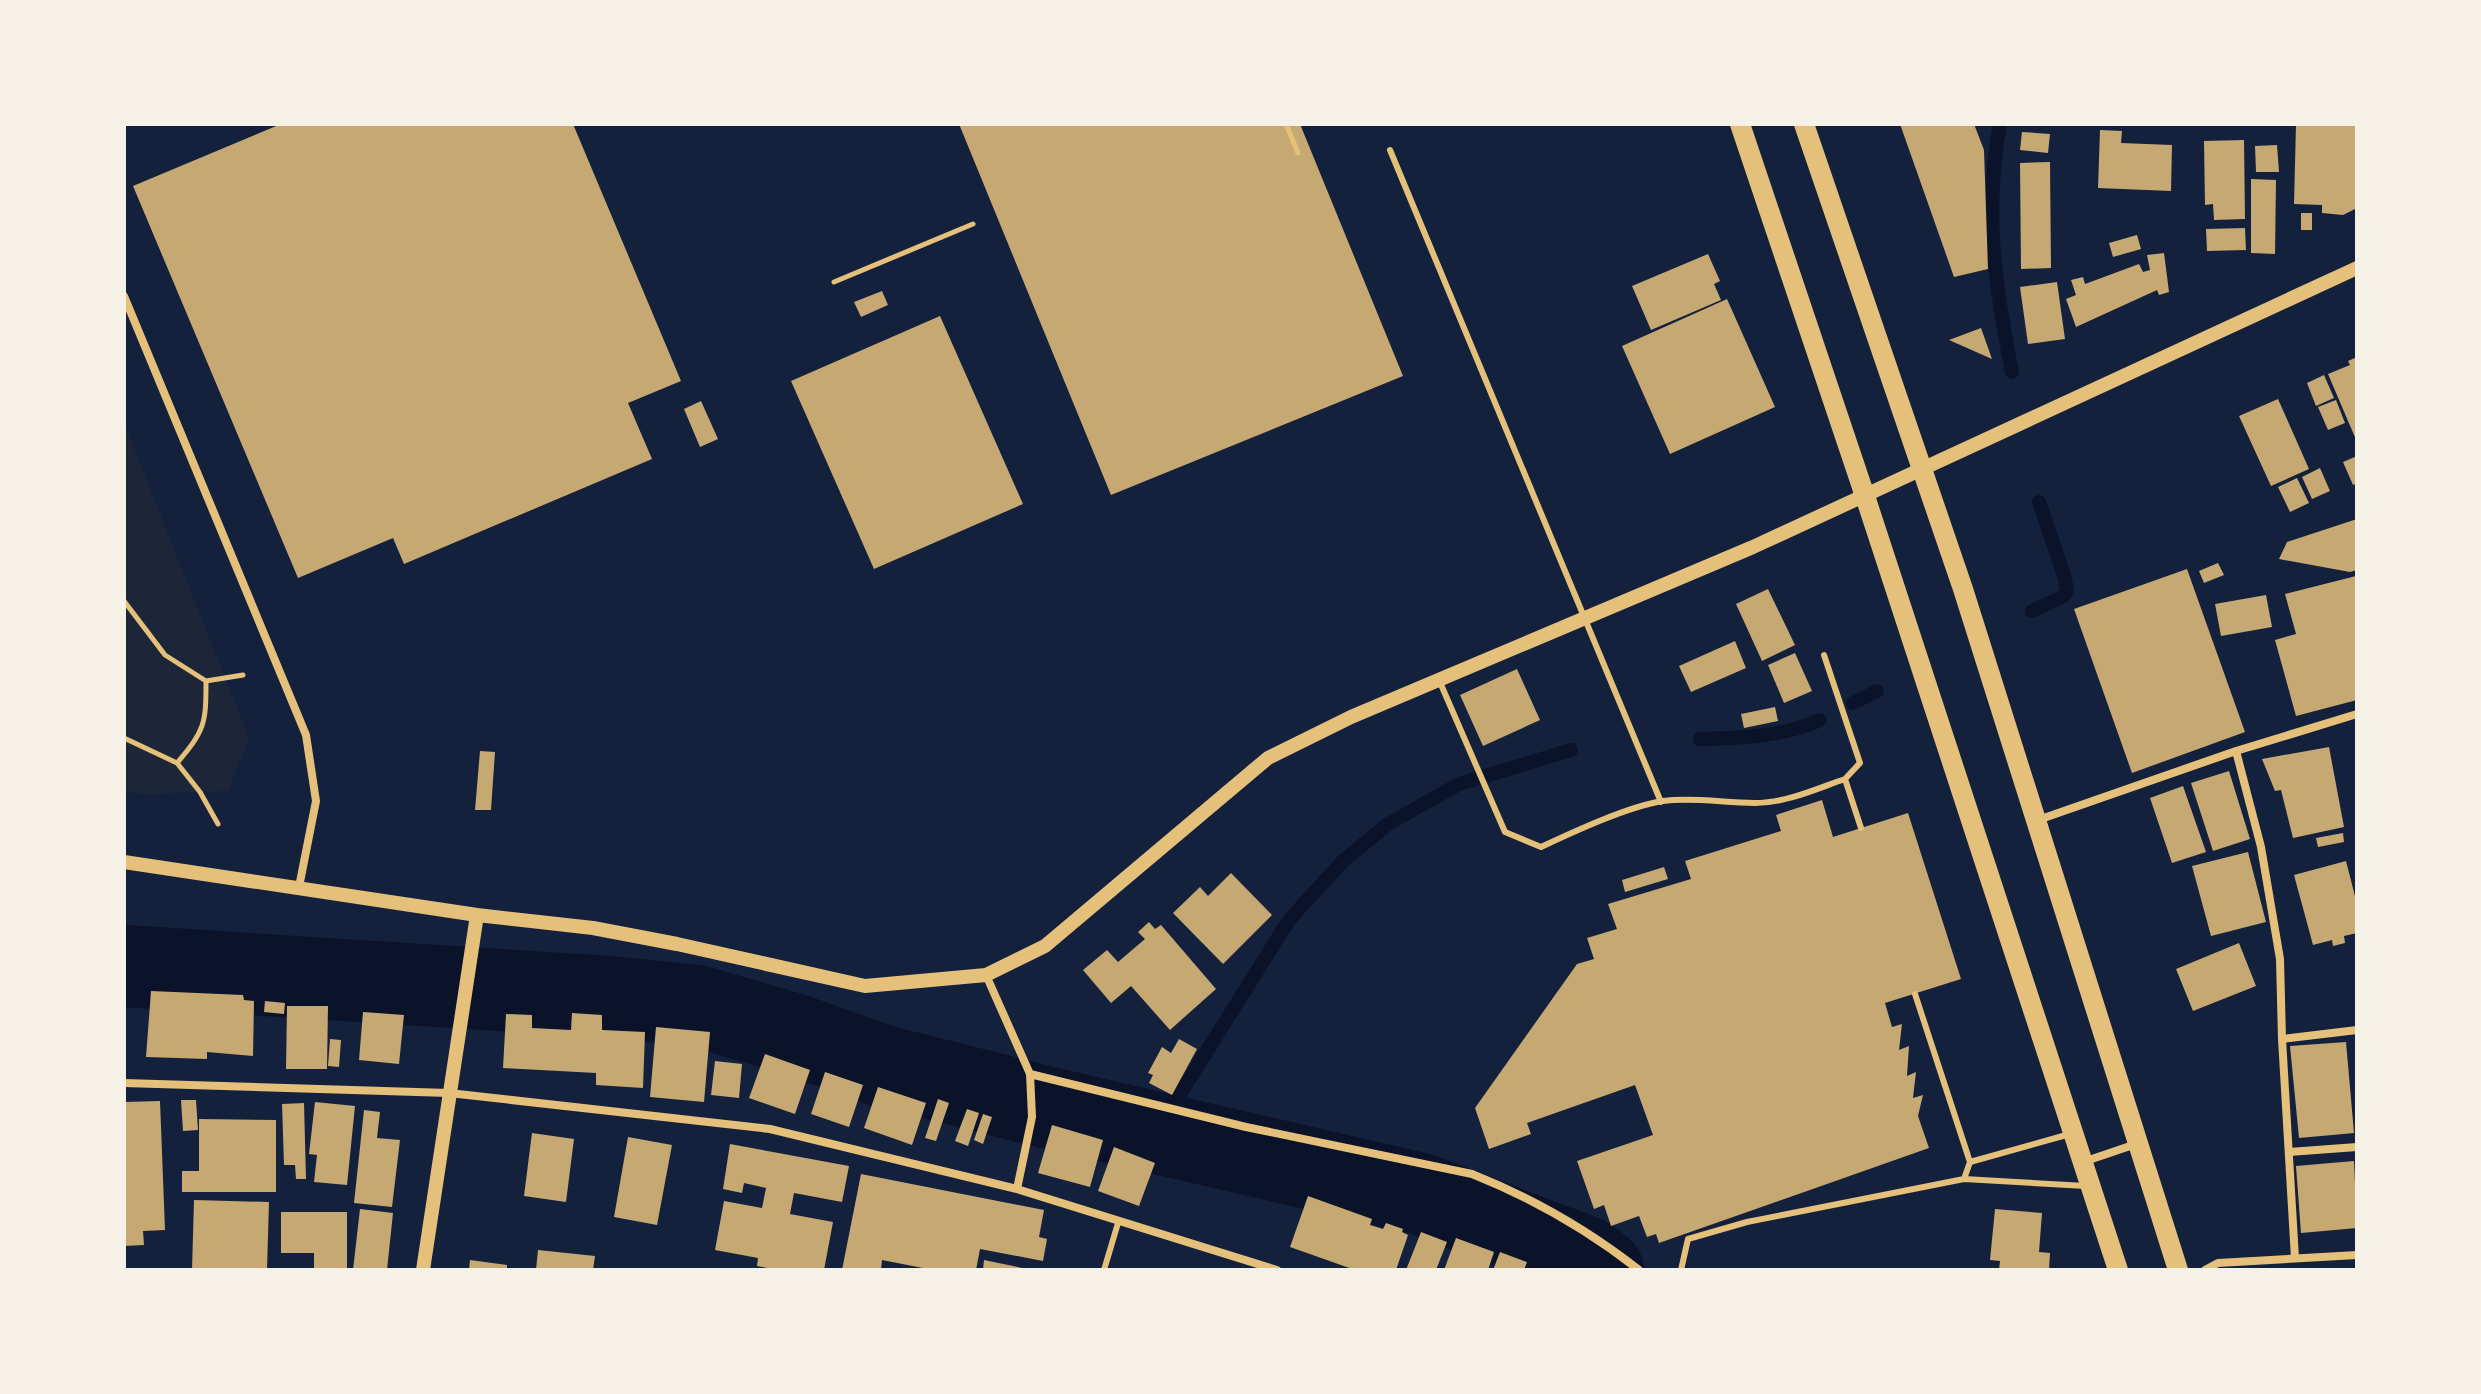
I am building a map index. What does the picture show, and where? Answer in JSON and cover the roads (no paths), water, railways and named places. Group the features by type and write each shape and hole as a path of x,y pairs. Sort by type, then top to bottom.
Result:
{"main road":[{"path":"1740,124 2118,1270"},
{"path":"1804,124 1924,469 2038,820 2178,1270"}],"street":[{"path":"124,862 477,915 621,933 865,986 986,975 1045,946 1268,758 1351,717 1865,496 2357,268"},
{"path":"124,296 306,735 316,801 299,887"},
{"path":"2038,820 2236,751 2357,714"},
{"path":"2236,751 2261,847 2280,959 2295,1258"},
{"path":"423,1270 477,915"},
{"path":"986,975 1030,1074 1032,1117 1017,1189"},
{"path":"2282,1039 2357,1030"},
{"path":"1030,1074 1246,1127 1472,1174 1500,1185 1596,1237 1639,1270"},
{"path":"124,1083 449,1093 770,1129 1017,1189 1118,1223 1277,1270"},
{"path":"2083,1163 2139,1143"},
{"path":"2289,1152 2357,1147"},
{"path":"2205,1270 2218,1263 2357,1255"}],"lane":[{"path":"1390,150 1661,802"},
{"path":"1439,680 1505,832 1541,847 1661,802 1700,799 1755,803 1778,801 1845,779 1860,763 1824,655"},
{"path":"1845,779 1861,828"},
{"path":"1915,994 1970,1162 1964,1179"},
{"path":"1970,1162 2073,1133"},
{"path":"1681,1270 1688,1239 1747,1222 1964,1179 2090,1186"},
{"path":"1104,1270 1118,1223"}],"waterway":[{"path":"2000,124 1992,218 2001,310 2012,372"},
{"path":"2032,611 2062,597 2067,591 2039,502"},
{"path":"1853,703 1877,691"},
{"path":"1700,739 1776,733 1820,720"},
{"path":"1180,1094 1289,920 1343,861 1388,824 1459,784 1571,750"},
{"path":"124,966 610,997 697,1006 790,1033 883,1066 1421,1194 1586,1257 1603,1270"},
{"path":"1164,1133 1168,1121"}]}
